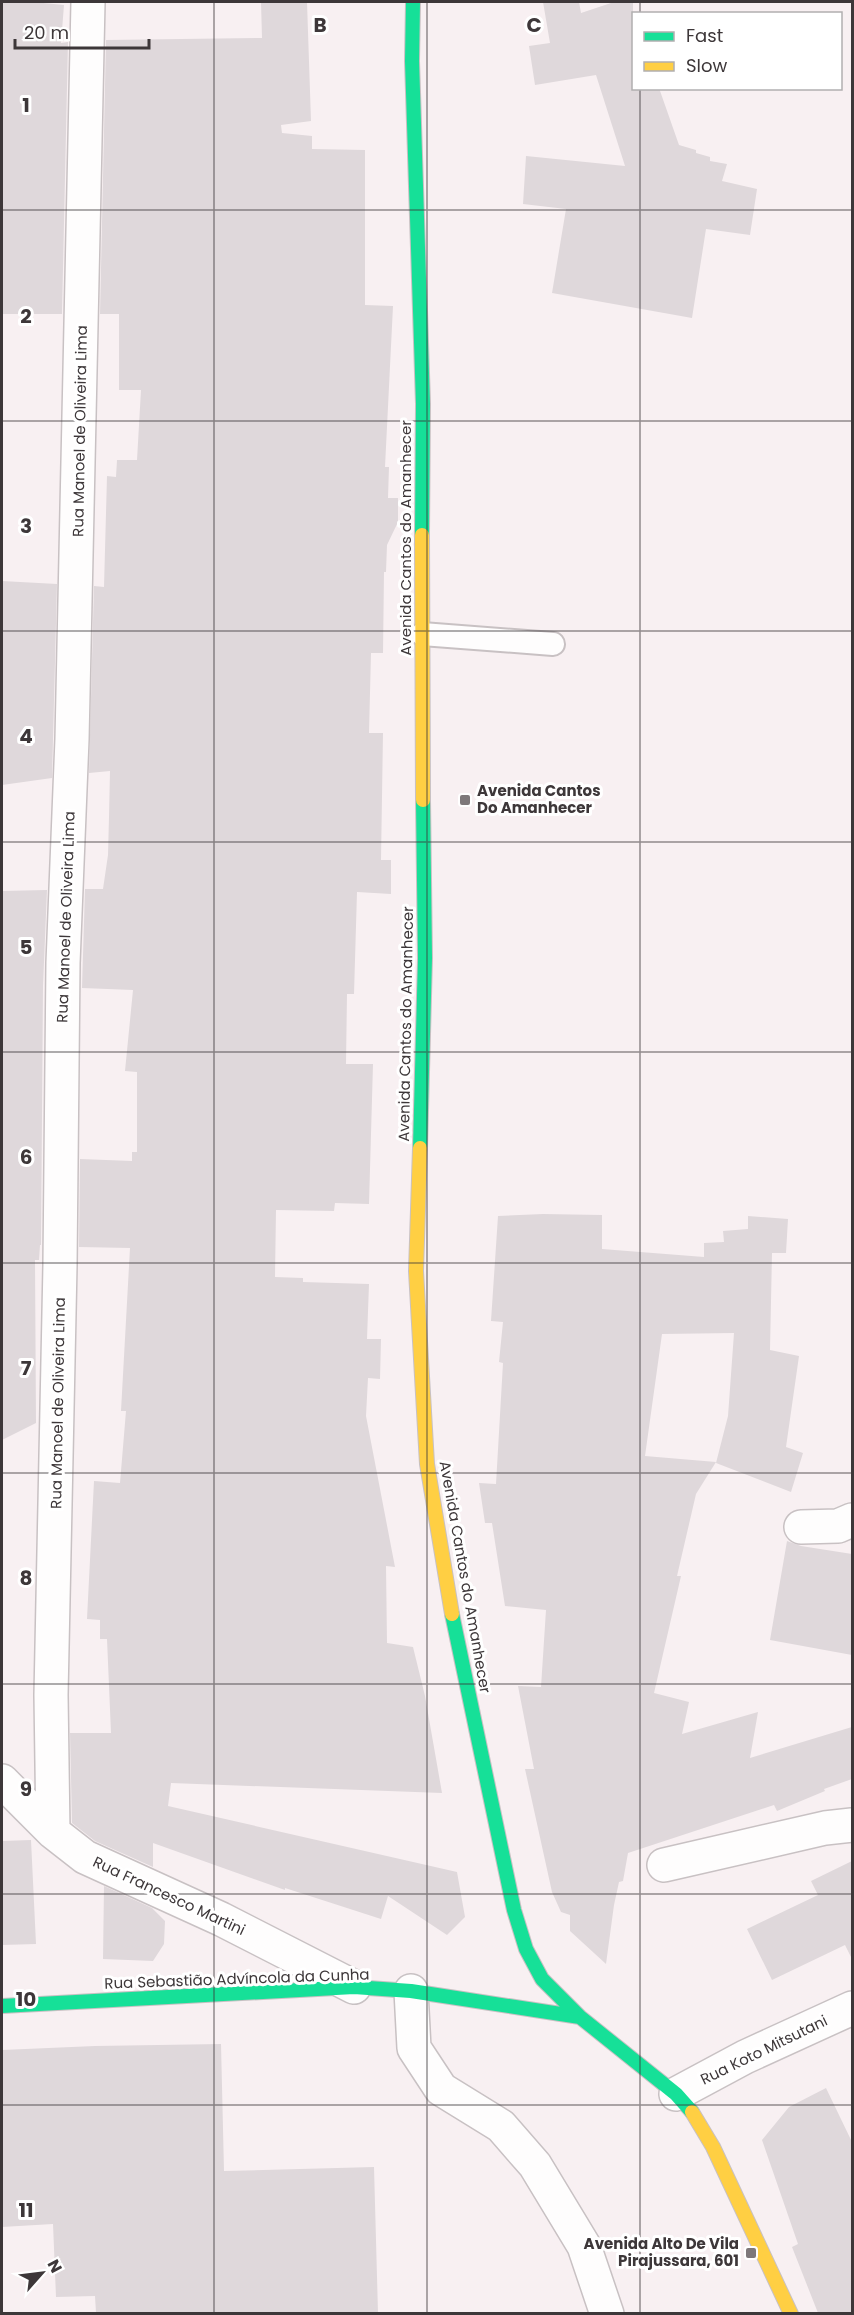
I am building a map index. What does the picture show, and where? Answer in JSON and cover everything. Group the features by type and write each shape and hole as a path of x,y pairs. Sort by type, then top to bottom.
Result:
{"main road":[{"name":"Avenida Cantos do Amanhecer","path":"413,2 412,61 423,404 422,634 425,958 416,1271 427,1464 448,1595 514,1910 526,1949 542,1979 580,2018 676,2094 697,2119 713,2147 791,2313"},
{"name":"Rua Sebastião Advíncola da Cunha","path":"2,2006 354,1987 411,1992 580,2018"}],"street":[{"name":"Rua Manoel de Oliveira Lima","path":"53,1832 51,1695 60,1277 63,963 72,739 88,2"},
{"path":"801,1527 838,1526 852,1520"},
{"name":"Rua Francesco Martini","path":"2,1781 53,1832 85,1857 221,1919 354,1987"},
{"path":"664,1865 825,1828 852,1825"},
{"path":"411,1992 414,2048 441,2089 501,2126 535,2165 584,2246 608,2313"},
{"name":"Rua Koto Mitsutani","path":"676,2094 745,2056 852,2008"}],"lane":[{"path":"422,634 553,644"}],"building":[{"path":"2,2 64,5 61,43 68,42 62,314 2,314"},
{"path":"261,2 307,2 311,121 281,125 282,133 312,136 312,149 365,150 365,305 393,306 385,467 389,467 388,498 398,498 398,522 387,545 386,572 384,572 383,653 371,653 369,733 383,733 381,860 391,860 391,894 357,892 354,994 347,994 346,1064 373,1064 369,1204 335,1203 334,1211 276,1210 275,1277 303,1278 303,1282 369,1284 367,1339 381,1339 380,1379 368,1378 366,1416 395,1567 386,1566 387,1643 413,1647 425,1696 442,1793 171,1783 168,1806 457,1872 465,1917 447,1935 388,1896 381,1919 285,1888 285,1890 153,1843 153,1867 95,1841 72,1823 70,1733 111,1733 107,1639 100,1639 100,1620 87,1619 94,1481 120,1483 126,1411 121,1411 130,1248 79,1247 80,1159 132,1161 132,1152 137,1152 137,1072 125,1071 133,990 82,988 85,889 103,889 108,855 110,771 89,773 94,586 104,587 107,476 116,477 117,460 137,460 141,390 119,390 119,314 100,314 106,40 262,38"},
{"path":"543,2 579,2 581,13 614,2 633,2 632,90 660,90 679,145 710,157 710,161 727,164 722,181 757,189 750,235 706,229 692,318 552,293 566,209 523,204 526,156 625,166 596,75 535,85 529,46 550,43"},
{"path":"2,581 57,584 52,778 2,785"},
{"path":"47,890 43,986 41,1245 39,1260 35,1260 36,1423 2,1440 2,891"},
{"path":"602,1215 602,1249 704,1257 704,1243 724,1242 723,1231 748,1229 748,1216 788,1219 786,1253 772,1253 770,1350 799,1356 786,1447 803,1453 791,1492 716,1463 728,1416 734,1333 662,1334 645,1456 716,1462 696,1494 677,1576 681,1576 654,1693 689,1702 682,1734 758,1712 750,1758 852,1727 852,1779 777,1811 774,1805 628,1853 623,1881 619,1882 614,1905 606,1964 570,1931 570,1915 561,1912 552,1892 525,1769 534,1769 518,1686 541,1687 546,1610 505,1606 492,1523 485,1523 479,1483 496,1484 503,1363 499,1362 503,1322 491,1321 498,1216"},
{"path":"787,1541 801,1546 852,1554 852,1655 770,1640"},
{"path":"31,1840 36,1944 2,1945 2,1841"},
{"path":"852,1861 852,1959 845,1945 772,1980 747,1929 818,1895 811,1881"},
{"path":"104,1886 152,1908 165,1921 164,1944 153,1961 103,1959"},
{"path":"221,2044 224,2171 374,2167 378,2313 96,2313 95,2296 56,2297 53,2224 2,2227 2,2050"},
{"path":"826,2088 852,2142 852,2313 818,2313 792,2247 798,2244 762,2140 789,2107"}],"traffic: fast":[{"path":"413,2 412,61 423,404 422,535"},
{"path":"420,1148 425,958 423,800"},
{"path":"452,1614 514,1910 526,1949 542,1979 580,2017 676,2094 692,2112"},
{"path":"2,2006 354,1987 411,1991 580,2017"}],"traffic: slow":[{"path":"422,535 423,800"},
{"path":"420,1148 416,1271 427,1464 452,1614"},
{"path":"692,2112 713,2147 791,2314"}],"place":[{"name":"Avenida Cantos Do Amanhecer","path":"465,800"},
{"name":"Avenida Alto De Vila Pirajussara, 601","path":"751,2253"}]}
